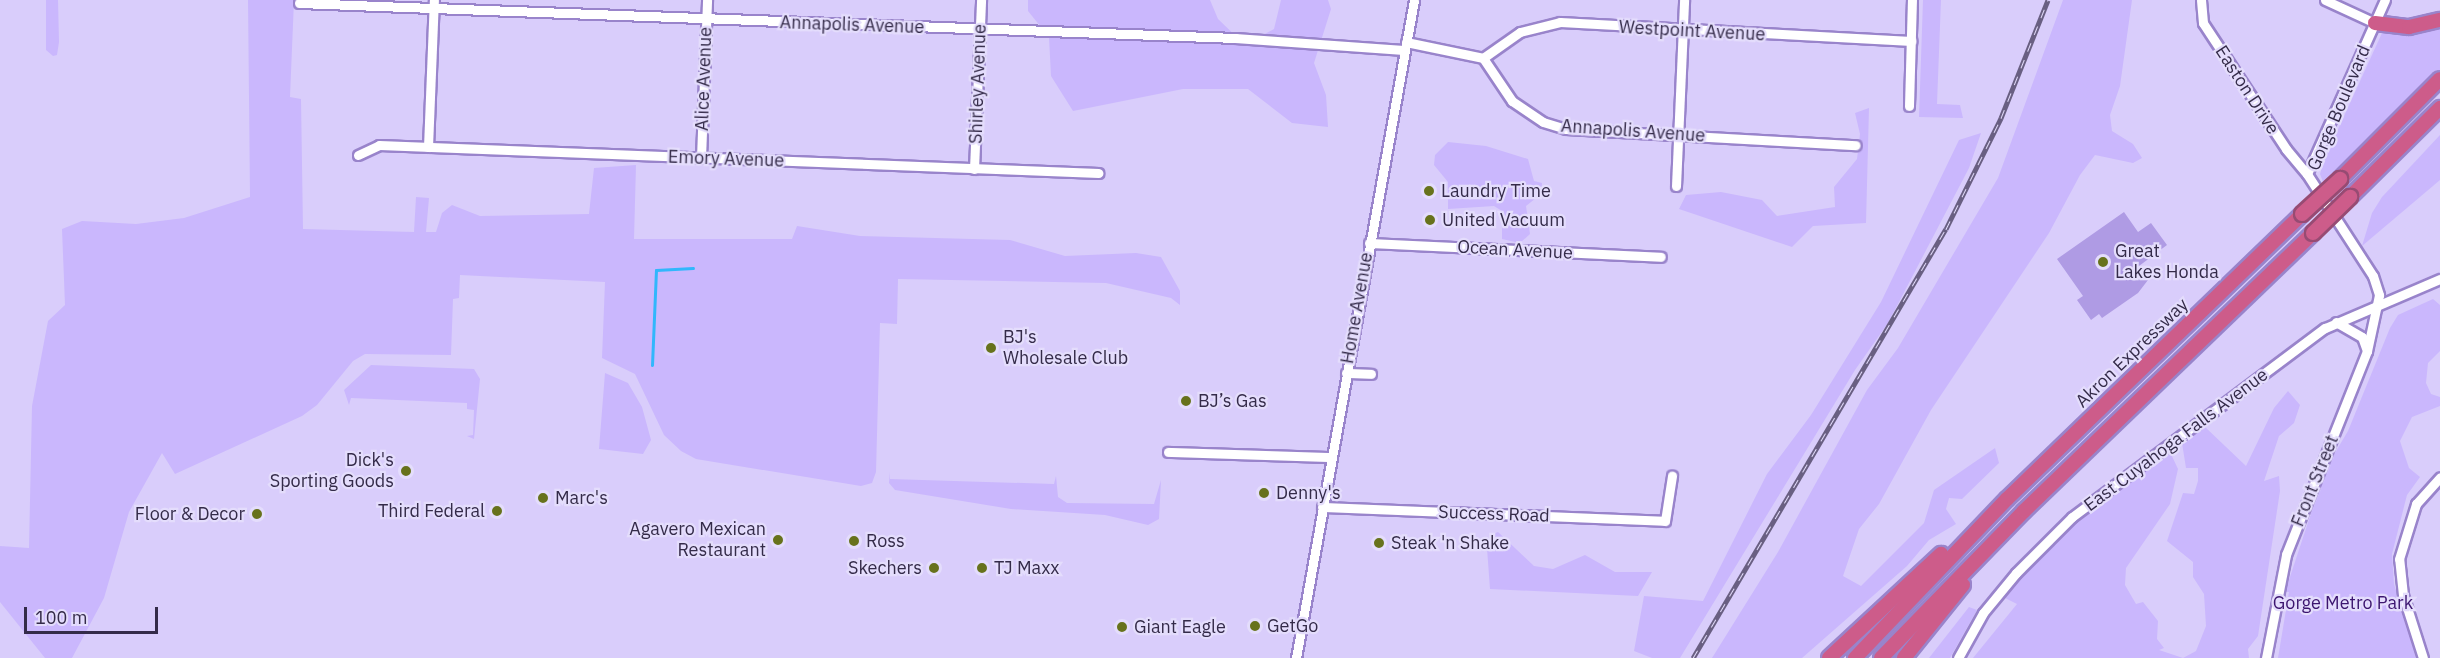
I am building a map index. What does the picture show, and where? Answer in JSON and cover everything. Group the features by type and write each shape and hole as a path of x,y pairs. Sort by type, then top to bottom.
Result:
{"highway":[{"path":"2375,23 2409,27 2440,20"},
{"name":"Akron Expressway","path":"1855,658 2007,499 2340,180 2440,79"},
{"name":"Akron Expressway","path":"1881,658 2024,511 2440,108"},
{"path":"1829,658 1898,591 2007,499"},
{"path":"1904,658 2024,511"}],"street":[{"name":"Alice Avenue","path":"701,158 707,0"},
{"name":"Shirley Avenue","path":"974,169 981,0"},
{"name":"Home Avenue","path":"1296,658 1414,0"},
{"path":"1676,186 1684,0"},
{"path":"1909,106 1912,0"},
{"name":"Easton Drive","path":"2201,0 2204,23 2286,149 2307,174"},
{"path":"2325,0 2375,23"},
{"name":"Gorge Boulevard","path":"2378,309 2373,276 2307,174 2385,0"},
{"name":"Annapolis Avenue","path":"299,3 434,4 706,19 1405,46 1483,58 1512,101 1543,122 1580,131 1856,145"},
{"path":"428,147 434,4"},
{"name":"Westpoint Avenue","path":"1483,58 1513,35 1549,23 1911,41"},
{"name":"Emory Avenue","path":"358,155 371,146 428,147 1098,173"},
{"name":"Ocean Avenue","path":"1369,243 1661,257"},
{"name":"East Cuyahoga Falls Avenue","path":"1958,658 1983,613 2043,541 2336,322 2378,309 2440,279"},
{"name":"Front Street","path":"2266,658 2286,555 2367,351 2378,309"},
{"path":"2336,322 2362,337 2367,351"},
{"path":"1346,373 1371,374"},
{"path":"1168,452 1331,457"},
{"name":"Success Road","path":"1323,507 1665,521 1671,476"},
{"path":"2423,658 2403,595 2400,552 2416,504 2440,477"}],"green space":[{"path":"46,0 58,0 59,42 57,55 53,56 46,50"},
{"path":"248,0 294,0 290,97 301,99 303,229 414,232 416,197 429,198 426,232 436,232 442,213 452,205 480,216 589,214 594,168 636,165 634,239 792,239 797,226 860,236 1010,240 1065,256 1136,253 1161,257 1180,291 1180,305 1171,298 1106,283 898,279 897,324 880,323 876,472 872,483 861,486 696,459 681,451 664,435 635,374 602,358 605,282 460,275 459,298 453,299 451,355 365,354 353,361 317,405 302,416 175,474 162,453 129,512 104,598 72,658 45,658 0,602 0,546 29,548 32,406 48,321 65,305 62,229 82,221 136,224 184,218 250,197"},
{"path":"1028,0 1210,0 1218,19 1245,45 1274,29 1281,0 1328,0 1331,9 1314,63 1326,95 1328,127 1292,123 1248,89 1183,89 1073,111 1051,76 1049,37 1028,11"},
{"path":"1923,0 1941,0 1937,104 1960,105 1963,118 1919,117"},
{"path":"2063,0 2132,0 2120,86 2110,115 2112,131 2133,144 2142,158 2133,163 2095,155 2080,175 2049,233 1931,410 1879,504 1859,529 1843,576 1861,586 1924,523 1934,490 1995,448 1999,463 1962,499 1949,498 1946,509 1956,524 1929,540 1907,566 1802,658 1712,658 1778,552 1867,390 1898,348 1998,178"},
{"path":"2440,27 2440,70 2325,187 2320,174 2324,160 2382,33"},
{"path":"1869,108 1866,223 1813,226 1792,247 1679,209 1686,195 1721,192 1762,200 1777,216 1835,207 1834,187 1857,159 1860,134 1855,113"},
{"path":"1981,133 1969,168 1888,323 1855,370 1680,658 1652,658 1634,651 1644,596 1703,601 1767,474 1811,415 1881,302 1959,140"},
{"path":"2440,135 2440,180 2362,246 2372,213 2382,197"},
{"path":"1448,142 1486,146 1528,159 1534,181 1542,183 1541,194 1526,206 1530,234 1520,243 1502,239 1502,211 1494,206 1448,209 1448,182 1434,165 1435,155"},
{"name":"Gorge Metro Park","path":"2433,299 2440,305 2440,351 2428,363 2426,383 2431,394 2440,397 2440,406 2412,417 2400,441 2409,468 2420,477 2407,495 2392,554 2394,584 2417,658 2278,658 2289,592 2285,592 2326,468 2348,431 2390,328 2398,315"},
{"path":"371,365 474,369 480,379 474,439 467,436 473,435 474,410 467,409 467,403 351,398 349,405 344,390"},
{"path":"605,373 628,383 642,407 651,440 643,454 599,449"},
{"path":"2288,391 2300,405 2294,423 2279,436 2264,481 2279,476 2280,491 2258,636 2248,649 2249,658 2183,658 2196,651 2206,626 2204,594 2193,577 2193,562 2167,541 2183,493 2194,494 2198,481 2198,468 2186,468 2182,443 2204,426 2246,466 2274,408"},
{"path":"2170,452 2178,469 2170,504 2126,568 2125,585 2136,604 2143,602 2158,621 2157,639 2164,648 2159,650 2183,658 1973,658 2017,604 2003,597 2061,535"},
{"path":"890,472 890,479 1054,484 1056,476 1058,497 1067,503 1154,504 1161,480 1159,519 1148,525 1105,515 1011,509 895,490 889,483"},
{"path":"1498,532 1534,566 1553,569 1585,555 1615,572 1652,572 1638,596 1490,589 1487,548 1491,535"},
{"path":"1969,607 1977,610 1950,658 1929,658"}],"building":[{"name":"Great Lakes Honda","path":"2124,212 2138,232 2151,223 2167,245 2139,266 2148,280 2138,293 2102,318 2099,314 2091,320 2077,300 2083,296 2057,259"}],"waterway":[{"path":"652,365 656,270 693,268"}],"railway":[{"path":"1693,658 1946,229 2001,118 2048,0"}],"place":[{"name":"Laundry Time","path":"1429,191"},
{"name":"United Vacuum","path":"1430,220"},
{"name":"Great Lakes Honda","path":"2103,262"},
{"name":"BJ's Wholesale Club","path":"991,348"},
{"name":"BJ’s Gas","path":"1186,401"},
{"name":"Dick's Sporting Goods","path":"406,471"},
{"name":"Denny's","path":"1264,493"},
{"name":"Marc's","path":"543,498"},
{"name":"Third Federal","path":"497,511"},
{"name":"Floor & Decor","path":"257,514"},
{"name":"Agavero Mexican Restaurant","path":"778,540"},
{"name":"Ross","path":"854,541"},
{"name":"Steak 'n Shake","path":"1379,543"},
{"name":"Skechers","path":"934,568"},
{"name":"TJ Maxx","path":"982,568"},
{"name":"GetGo","path":"1255,626"},
{"name":"Giant Eagle","path":"1122,627"}]}
